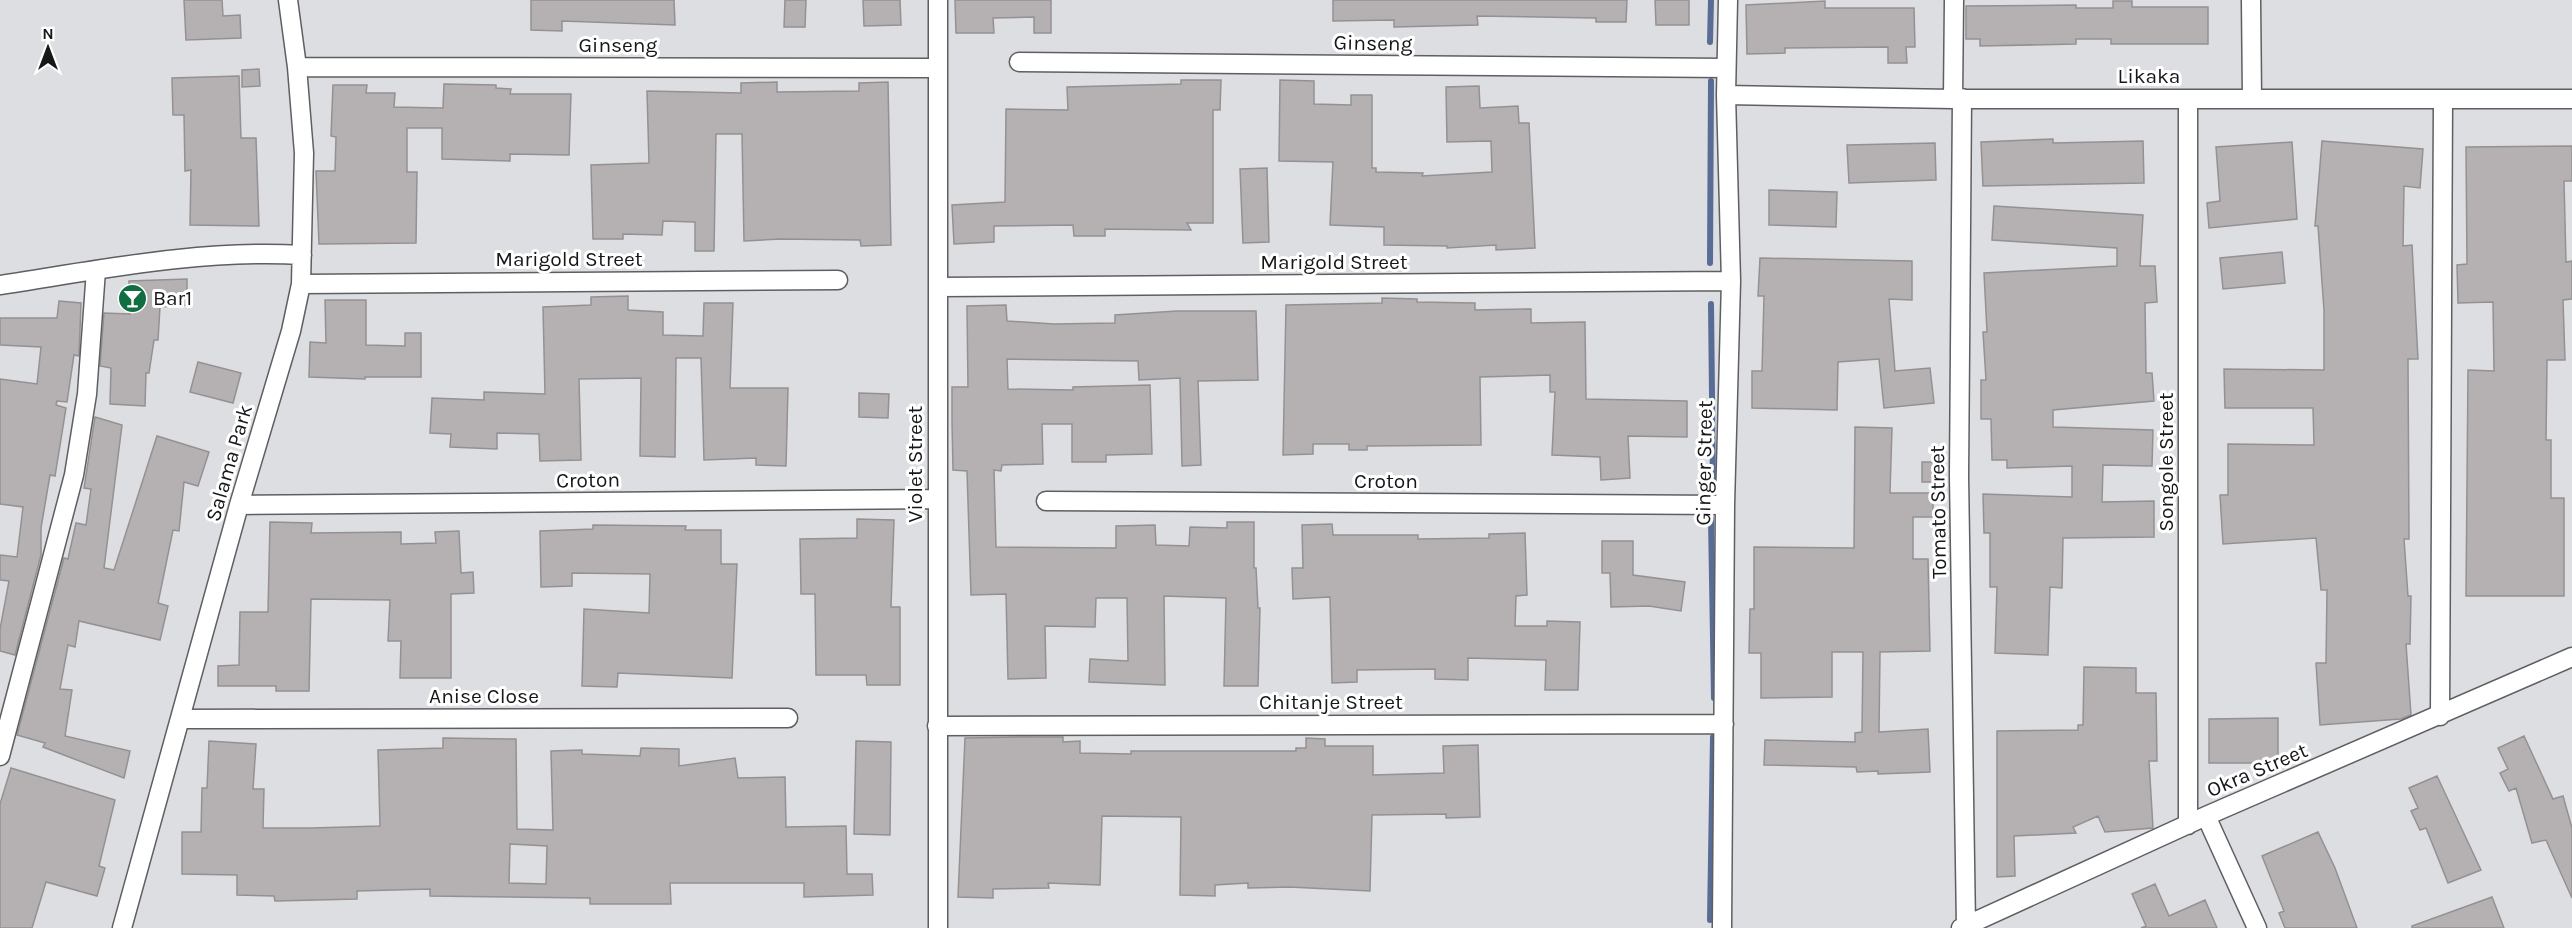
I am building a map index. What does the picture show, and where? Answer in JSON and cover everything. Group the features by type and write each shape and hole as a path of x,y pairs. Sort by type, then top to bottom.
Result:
{"street":[{"name":"Salama Park","path":"122,928 239,505 291,331 301,284 304,153 297,67 288,0"},
{"name":"Violet Street","path":"938,0 938,928"},
{"name":"Ginger Street","path":"1722,928 1725,505 1731,281 1726,95 1728,0"},
{"name":"Tomato Street","path":"1954,0 1957,98 1964,927"},
{"path":"2251,0 2252,98"},
{"name":"Ginseng","path":"1019,62 1726,68"},
{"name":"Ginseng","path":"297,67 938,68"},
{"name":"Likaka","path":"1726,95 1957,98 2572,99"},
{"name":"Songole Street","path":"2188,99 2188,825"},
{"path":"2440,716 2443,99"},
{"path":"0,285 96,270 251,252 303,255"},
{"path":"0,756 74,476 87,394 96,270"},
{"name":"Marigold Street","path":"301,284 838,280"},
{"name":"Marigold Street","path":"938,287 1731,281"},
{"name":"Croton","path":"239,505 937,499"},
{"name":"Croton","path":"1046,501 1725,505"},
{"name":"Okra Street","path":"1964,927 2206,816 2572,657"},
{"name":"Anise Close","path":"180,719 788,718"},
{"name":"Chitanje Street","path":"937,726 1724,724"},
{"path":"2206,816 2257,928"}],"building":[{"path":"184,0 222,0 223,16 240,15 241,38 186,40"},
{"path":"531,0 674,0 675,25 562,21 562,31 531,30"},
{"path":"785,0 806,0 805,27 784,27"},
{"path":"863,0 900,0 901,25 864,26"},
{"path":"955,0 1051,0 1051,33 1034,33 1034,17 993,18 994,33 956,33"},
{"path":"1333,0 1627,0 1626,22 1596,22 1596,18 1477,16 1478,25 1394,27 1394,20 1333,21"},
{"path":"1655,0 1689,0 1689,25 1656,25"},
{"path":"1825,1 1825,8 1914,8 1915,47 1906,47 1907,63 1888,63 1888,47 1785,48 1785,53 1747,54 1746,5"},
{"path":"2113,1 2132,1 2132,7 2208,7 2208,44 2111,44 2111,39 2076,39 2076,44 1980,46 1980,39 1966,39 1966,6 2076,5 2076,8 2113,8"},
{"path":"259,69 260,86 242,87 242,70"},
{"path":"239,76 241,138 256,138 259,226 190,225 191,170 185,171 184,115 173,115 172,78"},
{"path":"1181,80 1221,80 1220,110 1213,110 1213,223 1187,223 1191,230 1105,229 1105,236 1074,236 1073,225 994,226 994,242 954,244 952,205 1005,202 1006,109 1068,110 1067,87 1181,84"},
{"path":"1280,80 1314,81 1314,104 1351,105 1351,95 1372,95 1372,168 1376,168 1376,172 1423,173 1422,176 1492,172 1491,141 1447,142 1446,87 1479,86 1480,108 1518,106 1519,123 1529,123 1535,248 1496,250 1496,245 1447,248 1447,246 1384,245 1384,227 1330,225 1333,162 1279,161"},
{"path":"777,82 777,92 859,91 859,83 888,82 891,245 861,246 860,240 744,241 742,134 716,134 714,251 695,251 695,222 663,221 662,235 623,234 623,239 593,239 591,165 649,163 647,91 741,93 741,83"},
{"path":"444,84 496,85 496,88 511,89 510,94 571,94 569,155 510,154 510,161 442,159 442,128 407,128 407,172 417,172 416,243 319,244 316,171 335,171 336,137 331,136 333,85 367,85 366,93 395,93 394,107 443,108"},
{"path":"2053,139 2053,143 2143,141 2144,183 1983,186 1981,142"},
{"path":"2322,141 2423,149 2420,188 2404,186 2403,246 2412,245 2418,359 2408,359 2409,539 2404,539 2408,596 2411,596 2410,644 2406,644 2411,715 2401,719 2320,725 2316,663 2326,663 2327,590 2321,590 2316,538 2223,544 2220,495 2228,495 2228,444 2314,445 2313,408 2225,408 2224,369 2324,370 2324,310 2318,226 2315,226"},
{"path":"2292,142 2297,219 2209,228 2207,203 2220,201 2216,147"},
{"path":"1935,143 1936,180 1849,183 1847,145"},
{"path":"2572,146 2572,181 2564,181 2566,262 2572,261 2572,299 2563,300 2565,360 2547,360 2546,440 2551,440 2551,498 2564,498 2564,596 2466,596 2468,370 2494,371 2493,302 2458,303 2457,265 2467,264 2466,147"},
{"path":"1267,168 1269,242 1243,243 1240,169"},
{"path":"1769,190 1837,192 1836,227 1769,225"},
{"path":"1994,206 2143,215 2140,266 2155,266 2157,302 2145,303 2146,373 2152,373 2154,401 2053,410 2053,427 2153,430 2152,466 2103,465 2102,502 2154,501 2154,537 2063,538 2062,588 2050,587 2048,655 1995,653 1997,587 1990,587 1990,533 1984,533 1983,494 2072,497 2072,466 2007,468 2007,460 1992,460 1991,419 1981,419 1981,380 1986,380 1983,332 1987,332 1984,273 2117,266 2117,248 1992,240"},
{"path":"2282,252 2285,283 2223,289 2220,258"},
{"path":"1760,258 1912,261 1912,300 1889,299 1895,371 1930,368 1934,403 1884,408 1879,359 1838,362 1837,410 1752,408 1752,371 1762,371 1764,296 1758,296"},
{"path":"187,279 187,305 160,307 158,340 154,340 149,373 146,373 145,406 110,404 111,368 100,366 104,313 130,314 129,281"},
{"path":"628,296 628,310 663,312 663,335 703,336 704,303 733,303 730,388 788,388 786,466 756,465 756,458 704,460 701,358 676,358 675,457 640,456 641,378 579,379 581,460 540,461 539,434 497,433 497,449 450,447 451,434 430,433 432,398 484,400 484,392 545,394 543,307 591,305 591,297"},
{"path":"1382,298 1417,299 1417,302 1475,303 1475,310 1531,309 1531,323 1585,322 1586,399 1687,401 1687,437 1628,436 1630,478 1601,480 1600,457 1552,455 1555,392 1550,392 1550,375 1480,377 1481,445 1367,446 1367,450 1349,450 1349,444 1313,444 1313,454 1283,455 1286,305 1382,303"},
{"path":"325,300 366,300 366,345 405,346 405,333 421,333 421,377 365,377 365,379 309,377 310,342 326,343"},
{"path":"59,301 81,303 79,356 74,355 67,402 57,401 56,405 66,408 55,476 50,475 41,528 41,555 15,655 0,651 0,629 9,581 0,580 0,555 17,557 23,507 0,504 0,379 37,384 41,347 0,345 0,318 57,318"},
{"path":"1006,305 1007,321 1054,324 1115,323 1115,315 1177,311 1256,311 1258,380 1198,381 1201,465 1182,466 1180,378 1139,380 1138,361 1007,359 1008,389 1073,390 1073,387 1150,385 1152,454 1106,455 1106,462 1072,462 1072,424 1042,424 1043,464 1002,465 1001,471 994,470 996,547 1116,548 1116,526 1155,525 1156,545 1189,546 1190,527 1227,528 1227,522 1254,522 1254,568 1256,568 1258,608 1260,608 1258,686 1224,686 1226,598 1164,596 1165,685 1089,682 1090,659 1128,661 1127,598 1096,598 1095,627 1045,626 1046,678 1008,679 1006,594 971,595 967,471 953,470 952,422 952,387 968,387 967,306"},
{"path":"198,362 241,373 233,403 190,392"},
{"path":"859,393 889,394 888,418 859,417"},
{"path":"95,417 122,425 104,568 114,570 157,436 209,452 198,486 184,482 179,531 173,530 158,603 168,606 160,640 79,621 75,647 68,645 60,689 72,690 65,736 130,751 124,778 43,747 45,743 17,735 64,558 68,559 76,523 86,525 91,489 84,488"},
{"path":"1855,427 1892,428 1890,493 1933,493 1933,517 1913,517 1913,559 1928,559 1930,651 1880,652 1879,732 1928,729 1930,772 1878,774 1878,771 1857,772 1856,767 1764,765 1765,740 1855,742 1855,733 1862,732 1863,652 1832,652 1832,697 1761,698 1761,653 1749,653 1750,609 1754,609 1754,547 1854,548"},
{"path":"1922,462 1939,462 1938,482 1922,482"},
{"path":"857,519 894,520 891,607 900,607 900,685 867,685 866,675 816,675 815,594 801,594 800,539 857,538"},
{"path":"270,522 312,523 311,533 401,532 401,544 436,543 435,532 459,531 461,573 473,572 474,593 451,594 451,678 400,678 401,641 388,641 390,600 311,599 309,691 276,691 276,686 218,686 218,666 239,665 240,612 268,612"},
{"path":"1332,524 1333,535 1418,535 1418,539 1489,538 1489,534 1525,533 1527,595 1516,596 1515,626 1547,626 1547,621 1580,622 1578,690 1545,690 1546,660 1468,658 1468,680 1435,679 1435,669 1357,670 1357,682 1332,683 1330,597 1293,599 1292,568 1303,568 1302,525"},
{"path":"593,525 686,526 685,530 721,530 721,564 737,564 732,678 618,673 617,687 582,686 584,609 649,613 650,574 572,573 572,586 541,587 540,531 593,529"},
{"path":"1602,541 1633,541 1633,575 1685,582 1681,611 1649,606 1611,607 1610,573 1602,573"},
{"path":"2084,667 2136,668 2136,693 2156,693 2157,761 2149,761 2153,828 2105,832 2098,816 2073,827 2076,833 2014,836 2015,876 1997,877 1997,731 2078,730 2078,725 2083,725"},
{"path":"2278,718 2278,763 2209,763 2209,719"},
{"path":"2524,736 2553,799 2563,796 2572,828 2572,898 2546,840 2532,843 2516,788 2509,791 2500,773 2508,769 2498,748"},
{"path":"1063,737 1063,742 1080,741 1080,753 1131,754 1131,751 1296,751 1296,748 1306,748 1306,738 1325,739 1325,746 1373,746 1373,775 1444,773 1443,746 1478,745 1480,817 1446,818 1446,814 1372,815 1370,891 1289,887 1248,888 1248,883 1215,885 1215,896 1180,895 1181,817 1102,816 1100,885 1048,883 1049,888 993,889 993,898 958,897 965,738"},
{"path":"443,738 516,739 517,829 553,830 551,751 582,750 582,754 640,756 641,748 679,749 679,766 735,758 738,778 785,777 786,827 846,826 847,874 872,874 873,895 804,897 804,883 670,883 671,904 590,904 590,898 430,896 430,889 357,891 357,899 275,901 274,896 237,895 237,875 182,874 182,832 201,832 202,788 207,788 209,741 256,744 253,789 264,789 263,828 380,826 378,750 443,748","holes":["510,844 547,846 546,884 509,883"]},
{"path":"856,741 891,742 890,835 854,834"},
{"path":"11,768 115,800 99,866 105,868 97,896 46,882 32,928 0,928 0,804"},
{"path":"2437,776 2481,870 2448,883 2426,828 2420,830 2411,811 2418,808 2409,788"},
{"path":"2318,832 2335,868 2357,928 2285,928 2279,913 2284,911 2262,856"},
{"path":"2155,884 2169,916 2205,900 2217,928 2141,928 2146,926 2132,894"},
{"path":"2492,897 2504,928 2412,928 2412,926"}],"waterway":[{"path":"1710,42 1711,0"},
{"path":"1710,263 1711,81"},
{"path":"1711,304 1713,487"},
{"path":"1711,519 1714,698"},
{"path":"1710,920 1713,737"}],"place":[{"name":"Bar1","path":"132,298"}]}
